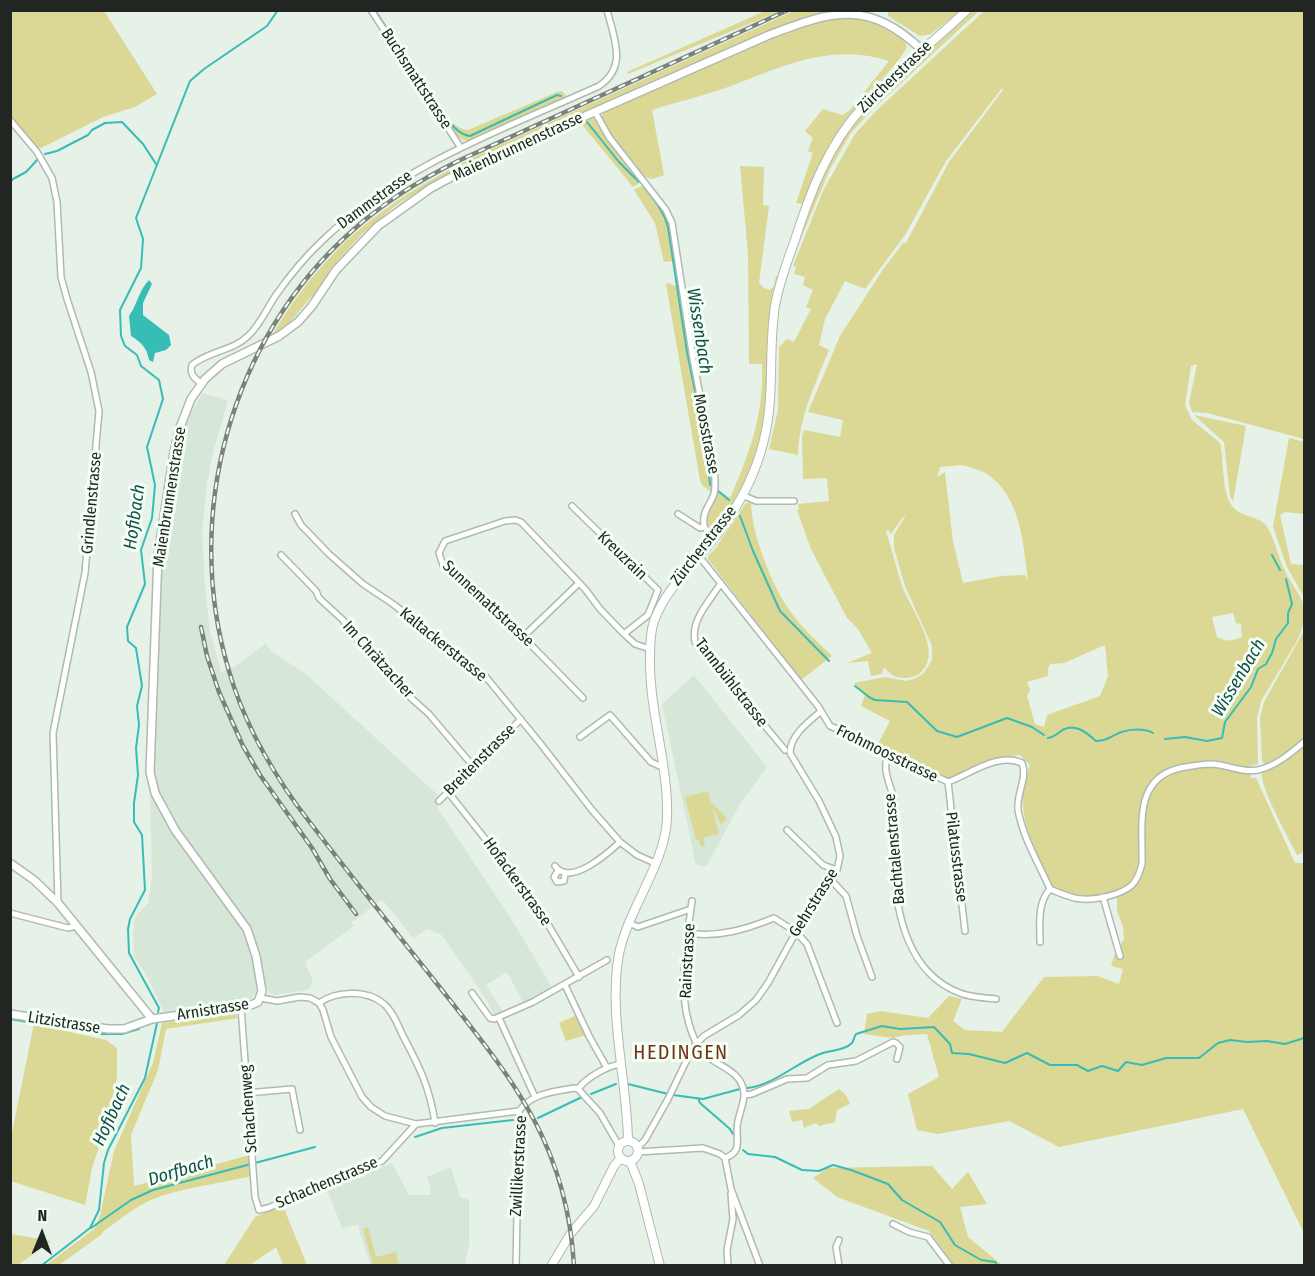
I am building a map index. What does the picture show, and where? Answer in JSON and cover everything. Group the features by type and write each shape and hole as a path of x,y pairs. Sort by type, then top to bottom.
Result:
{"main road":[{"name":"Zürcherstrasse","path":"628,1140 616,979 620,950 655,863 667,821 651,689 650,649 654,623 663,601 674,584 715,537 742,495 760,453 768,426 771,401 772,331 776,304 809,196 832,149 862,107 967,10"},
{"path":"628,1140 634,1142 638,1149 636,1158 630,1161 621,1158 618,1152 619,1146 628,1140"},
{"path":"551,1266 571,1233 594,1206 614,1166 621,1158"},
{"path":"630,1161 639,1184 660,1266"}],"street":[{"name":"Buchsmattstrasse","path":"371,10 461,148"},
{"name":"Dammstrasse","path":"202,384 192,374 192,365 249,336 293,272 332,231 365,203 424,165 599,86 607,80 615,71 617,64 607,10"},
{"name":"Maienbrunnenstrasse","path":"261,998 262,991 256,956 247,929 175,830 154,793 150,772 158,555 179,430 188,407 202,384 226,361 279,336 298,322 348,256 378,226 414,199 474,165 769,35 806,21 842,13 860,12 882,18 901,30 922,51"},
{"name":"Moosstrasse","path":"595,112 609,137 666,210 674,231 693,359 716,485 703,518 704,527"},
{"name":"Grindlenstrasse","path":"10,120 37,152 52,178 57,202 61,276 92,372 99,411 85,573 53,740 58,903"},
{"path":"742,495 756,501 794,501"},
{"name":"Kreuzrain","path":"572,506 658,590 648,615 624,634"},
{"path":"678,513 700,528 704,527 715,537"},
{"name":"Kaltackerstrasse","path":"295,514 306,531 363,584 393,604 486,677 620,842 637,855 655,863"},
{"name":"Sunnemattstrasse","path":"583,698 490,603 443,565 439,553 442,544 452,538 515,520 525,526 624,634 635,644 650,649"},
{"name":"Im Chrätzacher","path":"281,555 316,591 319,598 344,621 347,628 372,652 376,660 400,683 402,690 429,714 473,766"},
{"name":"Frohmoosstrasse","path":"699,556 818,706 830,726 869,742 948,782 999,760 1010,759 1022,764 1024,770 1017,800 1018,812 1031,848 1050,889"},
{"path":"523,637 579,583"},
{"name":"Tannbühlstrasse","path":"721,583 694,624 695,642 785,750"},
{"name":"Gehrstrasse","path":"696,1042 738,1015 756,1000 796,932 832,881 837,870 840,856 836,837 819,801 790,753 790,747 798,734 820,712"},
{"path":"580,737 610,715 651,762 662,767"},
{"name":"Breitenstrasse","path":"439,801 521,719"},
{"path":"1040,942 1041,906 1050,889 1080,899 1103,897 1131,885 1140,873 1144,798 1151,785 1160,776 1170,771 1209,764 1224,765 1245,771 1257,770 1282,759 1305,742"},
{"name":"Bachtalenstrasse","path":"890,754 886,760 886,772 894,802 894,867 897,895 901,918 917,959 925,970 961,994 996,999"},
{"name":"Pilatusstrasse","path":"948,782 965,931"},
{"name":"Hofackerstrasse","path":"448,792 509,869 546,921 579,977"},
{"path":"787,830 823,865 837,870"},
{"path":"565,874 592,865 620,842"},
{"path":"10,863 41,886 58,903 152,1019"},
{"path":"556,868 565,874 564,881 558,882 554,876 556,868"},
{"path":"832,881 846,896 857,936 872,976"},
{"path":"1103,897 1120,956"},
{"name":"Rainstrasse","path":"629,923 638,927 690,905 684,1002 696,1042"},
{"path":"10,913 68,928 76,926"},
{"path":"688,933 713,935 754,927 774,918 796,932 807,944 837,1023"},
{"path":"472,993 490,1017 499,1018 565,985 607,960"},
{"path":"565,985 607,1068"},
{"path":"435,1123 429,1091 422,1072 394,1018 384,1005 369,995 357,994 329,996 319,1004 331,1037 365,1102 385,1116 416,1124 435,1123 466,1117 519,1112"},
{"name":"Arnistrasse","path":"152,1019 241,1007 258,1002 261,998 277,1001 300,997 310,998 319,1004"},
{"name":"Schachenweg","path":"241,1007 255,1197 259,1210"},
{"name":"Litzistrasse","path":"10,1014 108,1029 124,1029 152,1019"},
{"path":"499,1018 535,1097"},
{"path":"638,1149 645,1140 696,1042 704,1054 732,1072 741,1083 745,1095 737,1118 739,1146 736,1152 725,1158"},
{"path":"745,1095 787,1078 807,1078 828,1065 856,1061 892,1042 896,1042 900,1047 897,1059"},
{"name":"Zwillikerstrasse","path":"516,1266 519,1112 535,1097 578,1089 581,1084 607,1068 621,1064"},
{"path":"247,1093 292,1089 300,1130"},
{"path":"578,1089 600,1113 619,1146"},
{"name":"Schachenstrasse","path":"259,1210 382,1161 416,1124"},
{"path":"638,1149 703,1148 725,1158 731,1189 733,1219 727,1250 728,1266"},
{"path":"731,1189 760,1266"},
{"path":"893,1224 928,1238 950,1266"},
{"path":"839,1240 836,1247 839,1266"}],"shaded area":[{"path":"888,10 960,11 931,34 920,36 888,16"},
{"path":"10,11 104,11 157,94 135,107 103,117 41,148 36,148 11,119"},
{"path":"765,11 780,11 628,74 627,72"},
{"path":"794,11 829,11 761,34 438,179 395,206 361,235 332,267 313,297 290,322 273,334 294,301 341,246 367,223 424,184 491,149"},
{"path":"973,11 979,11 871,111 851,133 830,169 796,250 817,188 832,156 849,131 872,104"},
{"path":"984,11 1304,11 1304,439 1207,413 1192,412 1189,403 1197,364 1191,366 1185,405 1192,420 1220,443 1228,498 1237,511 1266,525 1287,576 1302,600 1304,608 1302,628 1297,641 1261,701 1257,718 1258,764 1249,766 1251,778 1256,778 1295,863 1304,863 1304,1233 1243,1109 1059,1147 1009,1121 938,1134 917,1130 908,1094 939,1077 927,1034 892,1038 864,1034 867,1014 880,1011 928,1018 949,996 962,999 953,1021 965,1030 1002,1032 1044,977 1098,976 1119,984 1123,969 1111,966 1124,939 1123,927 1117,911 1117,892 1084,897 1053,889 1028,830 1023,792 1030,765 1020,755 998,758 948,778 937,775 878,744 890,721 861,706 865,695 854,683 885,677 906,681 914,679 924,673 932,660 932,646 905,586 894,548 894,535 906,515 891,534 888,530 886,531 902,586 923,629 929,652 927,663 922,671 905,678 894,676 885,668 882,674 871,676 868,661 847,663 872,653 858,629 847,618 811,549 797,510 799,509 798,504 829,501 827,478 803,479 802,436 804,430 840,437 843,420 808,412 840,336 882,271 903,243 906,243 949,162 1003,90 1002,88 946,161 905,235 865,289 845,281 825,319 819,345 829,350 801,427 798,455 769,449 778,410 779,347 787,339 794,342 811,309 806,307 813,290 803,285 805,277 794,274 796,267 793,266 823,191 855,134 875,112","holes":["962,465 984,472 1006,493 1013,506 1022,536 1028,581 1025,575 1001,576 963,583 953,542 945,472 937,477 940,467","1233,613 1236,623 1241,624 1242,637 1229,640 1217,637 1212,617","1105,645 1108,676 1100,696 1047,715 1044,727 1035,724 1027,696 1030,690 1027,682 1048,676 1050,664 1064,663"]},
{"path":"851,16 891,28 898,33 907,47 897,62 859,103 842,126 820,164 803,204 796,203 813,153 808,151 813,138 805,131 823,109 842,115 849,111 889,61 847,54 807,59 719,90 652,110 664,175 652,179 645,177 601,119 604,112 770,38 819,21"},
{"path":"429,90 440,109 450,120 455,125 468,130 557,92 562,91 568,98 469,141 456,135 450,129 426,92"},
{"path":"593,118 640,179 638,184 633,187 580,122"},
{"path":"740,166 764,167 763,205 769,206 759,283 770,290 774,286 776,276 779,277 771,315 766,399 760,438 748,475 729,510 717,528 713,528 706,524 706,513 718,490 730,498 749,449 761,400 762,364 749,364 748,253"},
{"path":"642,186 660,205 671,228 678,281 676,281 673,261 664,262 655,223 634,190"},
{"path":"666,284 680,286 689,355 710,450 711,492 702,485 700,480"},
{"path":"202,393 228,400 207,483 202,533 210,631 221,672 234,667 265,644 271,651 307,675 440,797 437,807 515,925 553,989 524,1004 507,972 486,985 503,1012 495,1016 442,935 427,929 413,938 382,899 351,923 354,926 305,962 313,982 308,990 275,995 269,993 267,987 257,988 251,999 164,1013 148,978 134,956 133,935 135,917 148,903 152,877 150,787 160,580 165,528 183,430"},
{"path":"1194,415 1246,426 1233,502 1230,496 1224,442"},
{"path":"1289,438 1304,442 1304,514 1285,512 1280,515 1291,564 1304,565 1304,597 1287,567 1273,527"},
{"path":"751,502 759,545 778,591 797,621 832,656 801,680 708,559 746,503"},
{"path":"1304,631 1304,739 1280,757 1264,764 1260,718 1264,702"},
{"path":"694,675 767,767 740,804 706,867 696,865 662,704"},
{"path":"1304,745 1304,852 1297,855 1265,789 1262,772 1283,761"},
{"path":"708,791 711,804 727,818 721,825 712,806 719,834 703,838 705,846 701,847 699,840 696,840 685,797"},
{"path":"235,1013 238,1018 166,1029 158,1070 131,1135 134,1186 250,1155 252,1176 188,1189 151,1200 126,1214 59,1265 45,1266 94,1229 100,1216 114,1151 153,1063 162,1023"},
{"path":"577,1015 586,1035 566,1041 559,1023"},
{"path":"34,1024 106,1040 117,1048 117,1077 107,1123 92,1168 85,1205 11,1181 11,1137"},
{"path":"839,1089 846,1095 850,1104 837,1110 835,1122 819,1126 816,1123 804,1128 802,1120 792,1122 789,1111 809,1109"},
{"path":"392,1163 409,1195 430,1195 427,1177 451,1167 460,1197 469,1200 469,1245 465,1265 370,1265 358,1225 342,1228 327,1189"},
{"path":"932,1166 952,1189 968,1172 987,1204 960,1207 968,1237 1002,1265 954,1265 929,1231 837,1197 813,1178 828,1168"},
{"path":"283,1206 307,1265 283,1265 276,1247 250,1265 224,1265 255,1217"},
{"path":"368,1227 376,1257 396,1252 399,1265 373,1265 363,1229"},
{"path":"10,1234 51,1241 18,1265 11,1265"}],"water":[{"path":"149,280 152,284 143,303 143,315 169,335 171,345 166,350 155,353 153,362 149,360 143,346 131,336 129,316"}],"waterway":[{"name":"Hofibach","path":"158,1012 159,1008 129,953 130,919 145,890 142,835 134,822 138,775 137,706 142,686 136,648 128,641 127,627 145,584 141,550 152,518 155,485 147,447 163,399 159,380 141,366 137,355 125,346 121,336 120,310 141,268 143,239 136,218 190,81 267,26 278,10"},
{"name":"Wissenbach","path":"375,10 403,53"},
{"name":"Wissenbach","path":"409,63 433,100"},
{"name":"Wissenbach","path":"441,113 458,130 470,136 557,95 561,96"},
{"path":"45,154 57,151 88,135 105,123 122,122 143,144 156,164"},
{"name":"Wissenbach","path":"587,122 619,162 639,182"},
{"path":"10,183 26,172 38,159"},
{"name":"Wissenbach","path":"644,187 655,201 668,227 687,352 707,449 710,485"},
{"name":"Wissenbach","path":"717,490 729,500"},
{"name":"Wissenbach","path":"740,516 780,611 829,661"},
{"name":"Wissenbach","path":"1272,555 1280,570"},
{"name":"Wissenbach","path":"1165,739 1185,737 1207,741 1222,738 1225,722 1251,687 1258,669 1266,664 1276,639 1288,623 1288,613 1292,604 1286,579"},
{"name":"Wissenbach","path":"855,686 875,700 907,702 937,731 957,737 1007,718 1032,727 1044,735"},
{"name":"Wissenbach","path":"1048,738 1066,728 1075,728 1096,741 1131,730 1145,730 1153,733"},
{"path":"10,1019 94,1033"},
{"name":"Hofibach","path":"41,1266 90,1228 99,1210 104,1163 108,1150 145,1078 157,1023"},
{"path":"747,1088 775,1079 820,1054 845,1048 852,1043 856,1034 882,1026 900,1029 934,1027 950,1044 952,1053 969,1054 1005,1063 1027,1053 1050,1065 1077,1065 1088,1071 1102,1066 1118,1071 1126,1062 1142,1065 1166,1058 1199,1058 1218,1043 1230,1040 1285,1044 1304,1038"},
{"path":"99,1034 122,1034 139,1029"},
{"name":"Dorfbach","path":"591,1094 616,1084"},
{"name":"Dorfbach","path":"628,1084 668,1094"},
{"path":"673,1095 703,1099 740,1089"},
{"name":"Dorfbach","path":"538,1118 582,1097"},
{"path":"698,1098 700,1103 733,1134"},
{"name":"Dorfbach","path":"415,1137 442,1128 513,1120"},
{"name":"Dorfbach","path":"255,1163 315,1147"},
{"path":"743,1150 748,1154 775,1157 802,1170 819,1171 833,1165 888,1184 902,1200 940,1222 955,1245 981,1260 995,1262 998,1266"},
{"name":"Dorfbach","path":"91,1228 131,1200 153,1190 251,1164"}],"railway":[{"path":"574,1266 569,1221 560,1181 529,1111 486,1047 296,804 275,773 241,707 229,671 216,612 211,552 215,492 227,433 247,377 275,324 310,275 364,220 403,192 458,161 788,10"},
{"path":"201,627 207,656 219,692 243,746 260,775 356,914"}],"district":[{"name":"HEDINGEN","path":"681,1053"}]}
